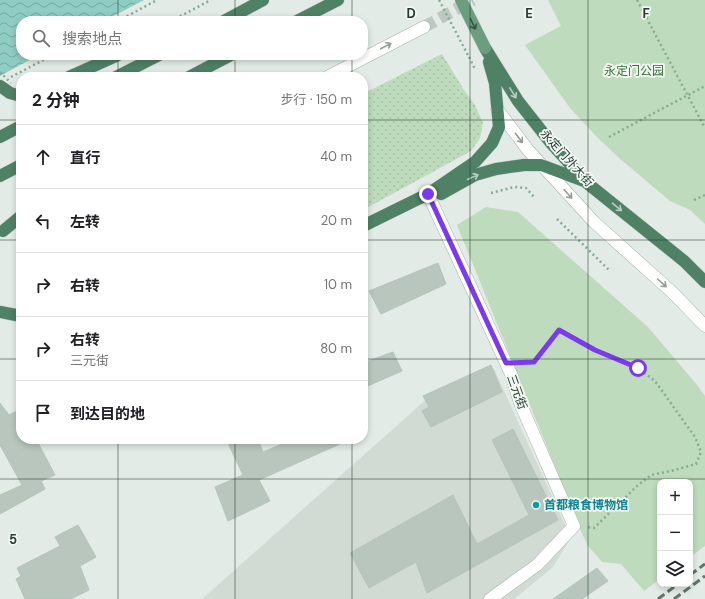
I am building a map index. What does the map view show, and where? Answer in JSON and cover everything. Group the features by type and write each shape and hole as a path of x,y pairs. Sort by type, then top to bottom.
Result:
{"highway":[{"path":"233,16 263,0"},
{"path":"307,16 338,0"},
{"path":"368,230 429,196 475,162 489,146 500,127 495,83 485,48"},
{"name":"永定门外大街","path":"485,48 518,100 551,142 587,183 684,261 705,282"},
{"path":"80,72 107,60"},
{"path":"126,72 149,60"},
{"path":"198,72 222,60"},
{"path":"201,72 206,68"},
{"path":"5,84 10,93 16,95"},
{"path":"0,137 16,129"},
{"path":"368,224 475,175 496,169 524,165 541,165 587,183"},
{"path":"0,176 16,168"},
{"path":"1,232 16,220"},
{"path":"0,312 16,315"}],"main road":[{"path":"461,0 485,48"}],"street":[{"path":"368,55 424,26"},
{"path":"337,72 359,60"},
{"name":"永定门外大街","path":"497,109 528,150 594,222 672,293 705,326"},
{"name":"三元街","path":"429,196 511,374 520,403 574,526"},
{"path":"1,232 16,225"},
{"path":"490,599 537,565 574,526"}],"path":[{"path":"127,16 157,0"},
{"path":"181,16 211,0"},
{"path":"439,0 469,57"},
{"path":"638,0 705,128"},
{"path":"25,72 46,60"},
{"path":"0,72 5,84 16,77"},
{"path":"609,137 705,86"},
{"path":"491,193 514,187 526,188 535,198"},
{"path":"694,200 705,195"},
{"path":"557,219 610,271"},
{"path":"506,363 534,362 559,330 595,350 638,368 655,381 695,437 701,452 696,464 651,475 637,486 594,528 574,526"}],"shaded area":[{"path":"494,369 571,538 552,568 514,599 202,599 429,397"}],"green space":[{"name":"永定门公园","path":"548,0 705,0 705,224 690,210 670,201 619,158 597,137 570,108 525,45 561,26"},
{"path":"442,54 475,105 483,123 480,138 471,151 368,207 368,91"},
{"path":"486,207 518,212 648,327 705,396 705,546 693,555 693,479 657,479 657,581 644,591 621,564 602,562 588,546 457,225"}],"water":[{"path":"0,0 144,0 114,16 16,16 16,60 30,60 0,76"}],"building":[{"path":"438,263 446,284 381,314 369,291"},
{"path":"393,352 402,371 368,386 368,361"},
{"path":"491,365 502,392 431,427 422,411 429,407 423,396"},
{"path":"0,403 9,415 16,412 16,444 39,444 55,475 41,481 45,489 0,514 0,495 22,485 0,445"},
{"path":"513,429 558,520 427,593 416,562 369,588 350,553 453,495 477,544 529,515 492,440"},
{"path":"228,444 260,444 263,452 282,444 340,444 259,480 270,501 228,521 215,487 243,475"},
{"path":"78,525 96,557 80,566 89,590 71,599 25,599 16,579 21,576 17,568 60,546 55,537"},
{"path":"597,568 608,581 582,599 553,599"}],"tunnel":[{"path":"424,27 473,0"}],"railway":[{"path":"693,573 705,564"},
{"path":"674,599 705,576"},
{"path":"658,599 674,587"}],"place":[{"name":"首都粮食博物馆","path":"536,505"}],"route":[{"path":"428,194 506,363 534,362 559,330 595,350 638,368"}]}
